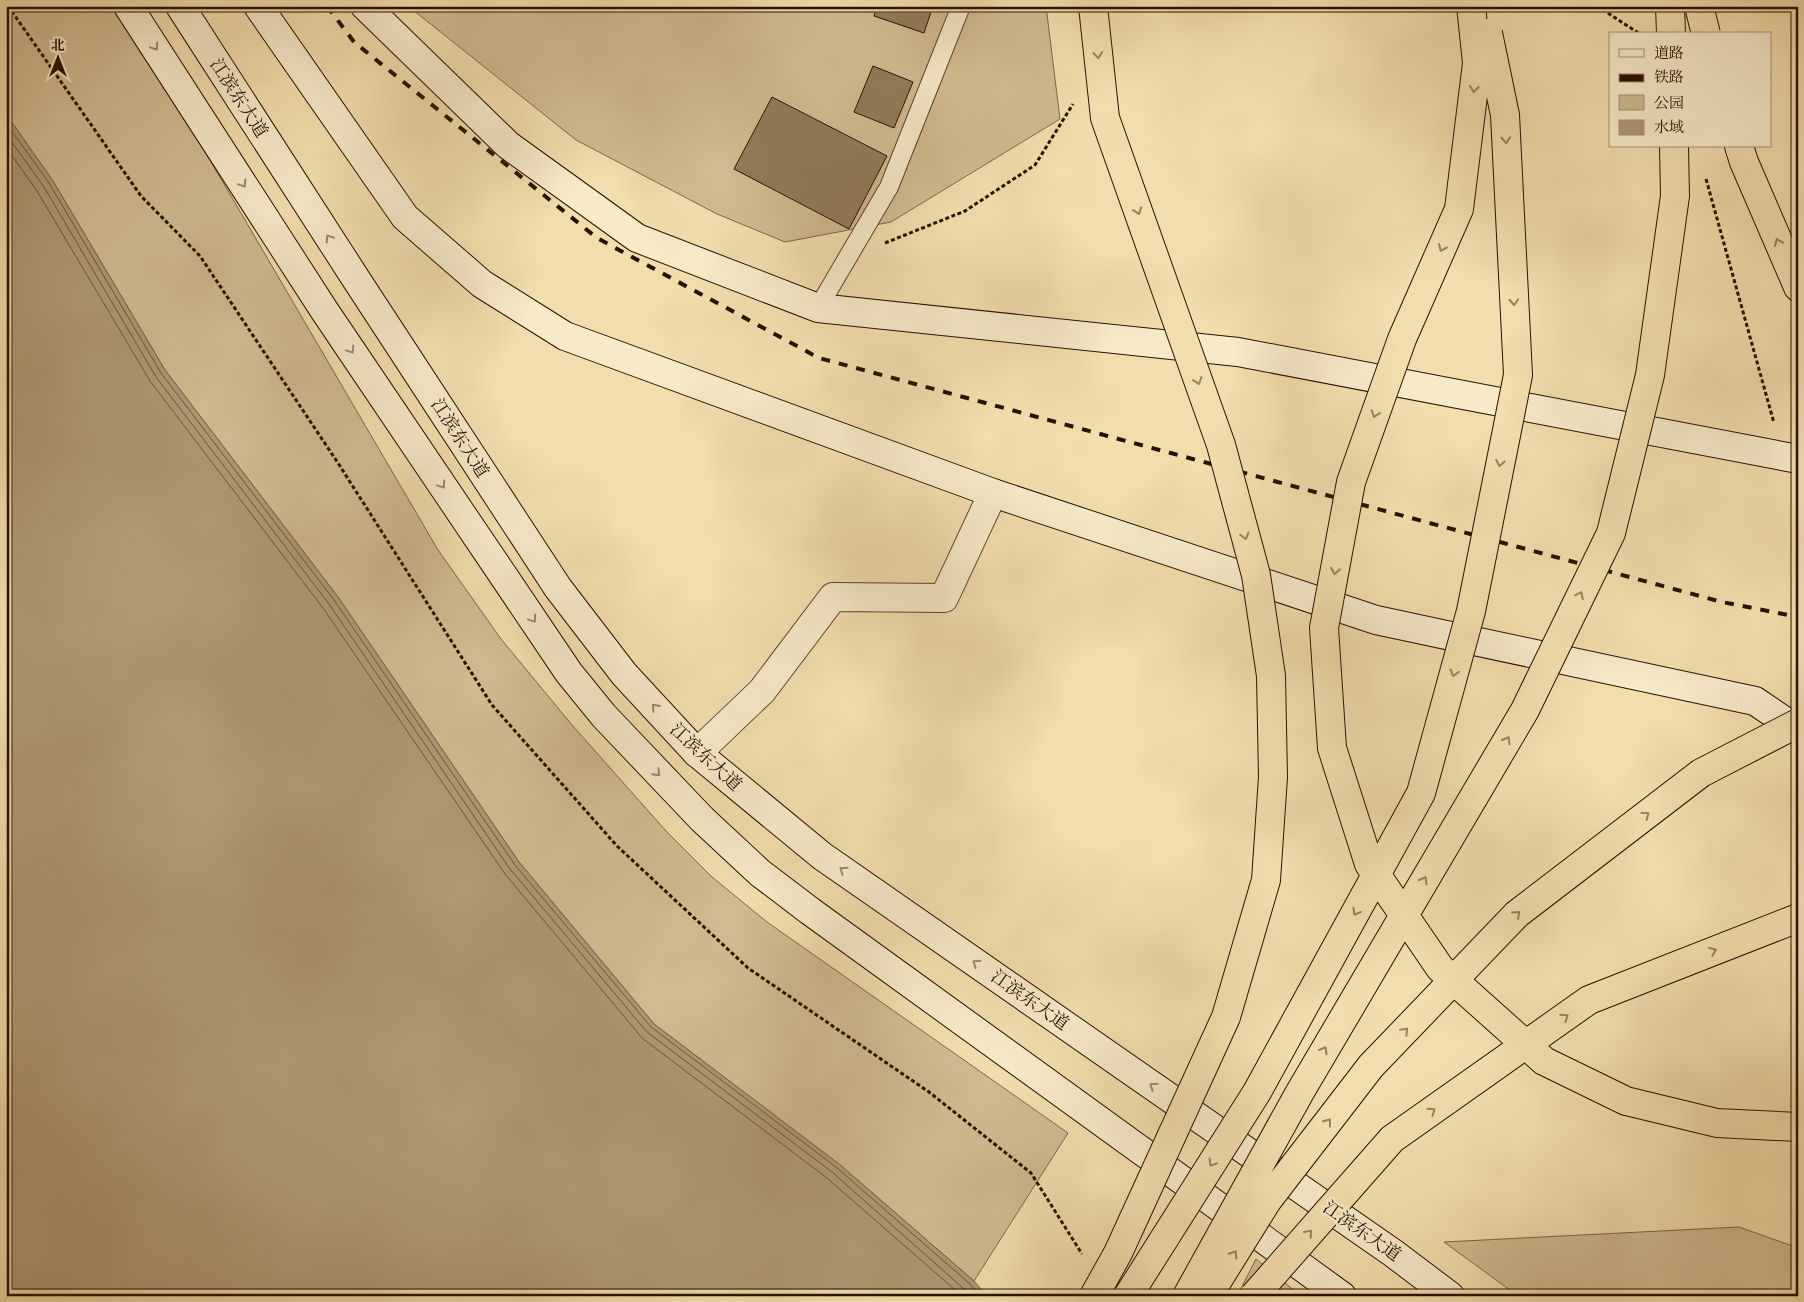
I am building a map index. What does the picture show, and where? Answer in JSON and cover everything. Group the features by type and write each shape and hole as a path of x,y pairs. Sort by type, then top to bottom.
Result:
{"highway":[{"path":"1093,6 1105,118 1221,444 1256,575 1271,676 1273,777 1266,880 1226,1017 1118,1253 1094,1296"},
{"path":"1471,6 1477,64 1459,209 1402,339 1349,492 1324,628 1332,748 1369,864 1440,968 1544,1061 1626,1101 1717,1122 1798,1127"},
{"path":"1128,1296 1257,1092 1422,793 1471,611 1518,374 1505,115 1482,6"},
{"path":"1670,6 1671,32"},
{"path":"1698,6 1705,32"},
{"path":"1187,1296 1300,1092 1524,710 1611,533 1650,375 1675,196 1674,148"},
{"path":"1740,148 1798,287"},
{"path":"1208,1296 1267,1201 1371,1066 1517,914 1701,773 1798,722"},
{"path":"1254,1296 1392,1139 1589,1000 1798,918"}],"street":[{"path":"128,6 324,310 569,673 604,716 702,819 760,873 1342,1296"},
{"name":"江滨东大道","path":"180,6 558,588 624,674 697,754 822,856 1393,1253 1450,1296"},
{"path":"258,6 405,217 482,284 565,336 993,493 1376,620 1755,701 1798,730"},
{"path":"365,6 508,145 638,238 818,308 1238,352 1790,457"},
{"path":"697,754 762,691 833,597 944,598 993,493"}],"lane":[{"path":"818,308 888,187 961,6"}],"path":[{"path":"8,6 141,196 200,256 338,463 492,705 617,846 748,968 929,1092 1031,1173 1083,1255"},
{"path":"1597,6 1637,32"},
{"path":"847,258 965,211 1035,165 1077,98"},
{"path":"1705,174 1790,457"}],"green space":[{"path":"6,6 111,6 176,102 438,550 501,639 572,725 666,831 712,877 767,922 1068,1133 974,1281 839,1164 654,1024 519,862 338,597 165,370 53,181 6,114"},
{"path":"408,6 1046,6 1060,119 891,222 785,242 717,214 576,140"},
{"path":"1739,1227 1798,1248 1798,1296 1518,1296 1444,1242"},
{"path":"1256,1259 1301,1296 1237,1296"}],"water":[{"path":"6,114 53,181 165,370 338,597 519,862 654,1024 839,1164 974,1281 987,1296 6,1296"}],"building":[{"path":"877,6 933,6 924,33 874,16"},
{"path":"873,66 913,82 894,128 854,112"},
{"path":"772,97 887,156 849,229 734,169"}],"railway":[{"path":"327,6 354,42 597,238 819,358 1722,602 1798,617"}]}
